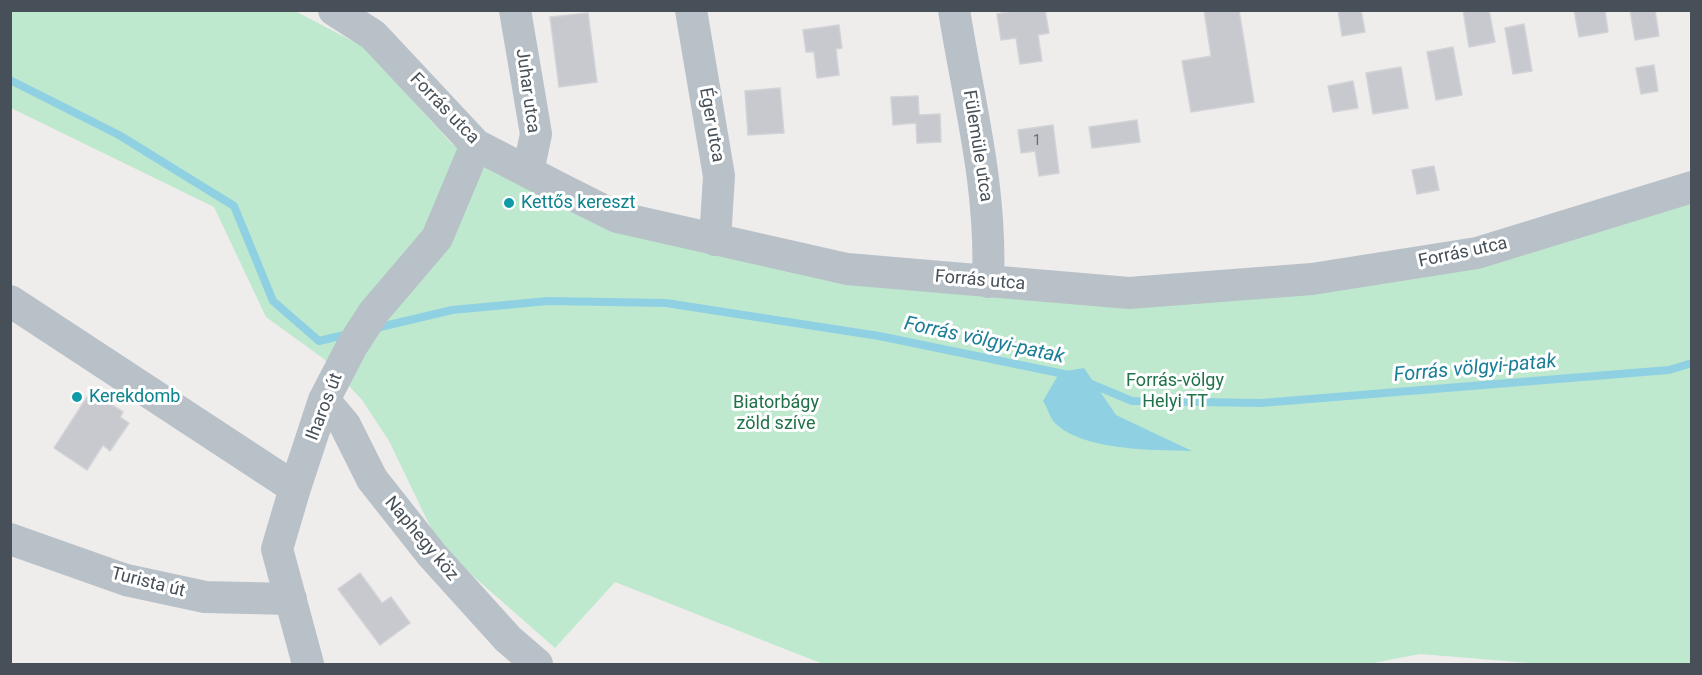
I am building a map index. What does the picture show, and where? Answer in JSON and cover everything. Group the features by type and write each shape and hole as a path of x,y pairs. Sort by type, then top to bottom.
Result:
{"street":[{"name":"Forrás utca","path":"334,10 373,36 476,145 617,217 847,269 1129,293 1312,279 1477,253 1692,187"},
{"name":"Juhar utca","path":"515,10 536,134 528,172"},
{"name":"Éger utca","path":"691,10 719,176 715,240"},
{"name":"Fülemüle utca","path":"954,10 985,178 990,236 988,282"},
{"name":"Iharos út","path":"308,664 277,549 295,488 324,400 352,346 374,312 436,238 476,145"},
{"path":"10,301 295,488"},
{"name":"Naphegy köz","path":"324,400 345,425 372,479 432,555 508,639 537,664"},
{"name":"Turista út","path":"10,539 126,580 206,597 291,599"}],"green space":[{"path":"10,11 295,11 364,47 452,144 617,217 988,282 1312,279 1691,187 1691,664 1542,664 1420,654 1368,664 823,664 615,582 555,648 440,547 389,441 362,400 324,359 266,317 214,207 11,108"}],"water":[{"path":"1084,368 1116,415 1192,451 1119,447 1082,439 1066,432 1054,422 1043,401 1060,372"}],"building":[{"path":"1018,10 1045,10 1049,33 1038,35 1042,61 1020,64 1016,38 1001,40 997,14"},
{"path":"1204,10 1239,10 1254,102 1191,112 1182,61 1211,56"},
{"path":"1338,10 1361,10 1365,32 1342,36"},
{"path":"1463,10 1489,10 1495,42 1469,47"},
{"path":"1574,10 1605,10 1608,32 1579,37"},
{"path":"1630,10 1655,10 1659,36 1635,40"},
{"path":"588,13 597,82 559,87 550,17"},
{"path":"1524,24 1532,71 1513,74 1505,28"},
{"path":"839,25 842,48 836,49 839,75 817,78 814,52 806,52 803,30"},
{"path":"1453,47 1462,95 1436,100 1427,52"},
{"path":"1654,65 1658,91 1641,94 1636,68"},
{"path":"1401,67 1408,108 1373,114 1366,73"},
{"path":"1353,81 1358,108 1333,112 1328,86"},
{"path":"780,88 784,133 748,135 745,91"},
{"path":"918,96 919,115 940,114 941,142 917,143 916,123 893,125 891,97"},
{"path":"1137,120 1140,142 1092,148 1089,127"},
{"path":"1053,125 1059,173 1039,176 1035,151 1021,153 1018,130"},
{"path":"1434,166 1439,190 1417,194 1412,170"},
{"path":"91,391 123,412 120,417 129,423 110,451 103,445 87,470 54,448"},
{"path":"360,573 382,603 391,597 410,623 380,645 338,589"}],"waterway":[{"path":"10,80 119,135 234,206 273,301 319,341 344,335"},
{"name":"Forrás völgyi-patak","path":"376,328 452,310 548,301 666,303 879,336 1069,375"},
{"name":"Forrás völgyi-patak","path":"1089,383 1132,401 1261,403 1669,370 1692,363"}],"place":[{"name":"Kettős kereszt","path":"509,203"},
{"name":"Kerekdomb","path":"77,397"}],"park label":[{"name":"Forrás-völgy Helyi TT","path":"1175,391"},
{"name":"Biatorbágy zöld szíve","path":"776,413"}]}
